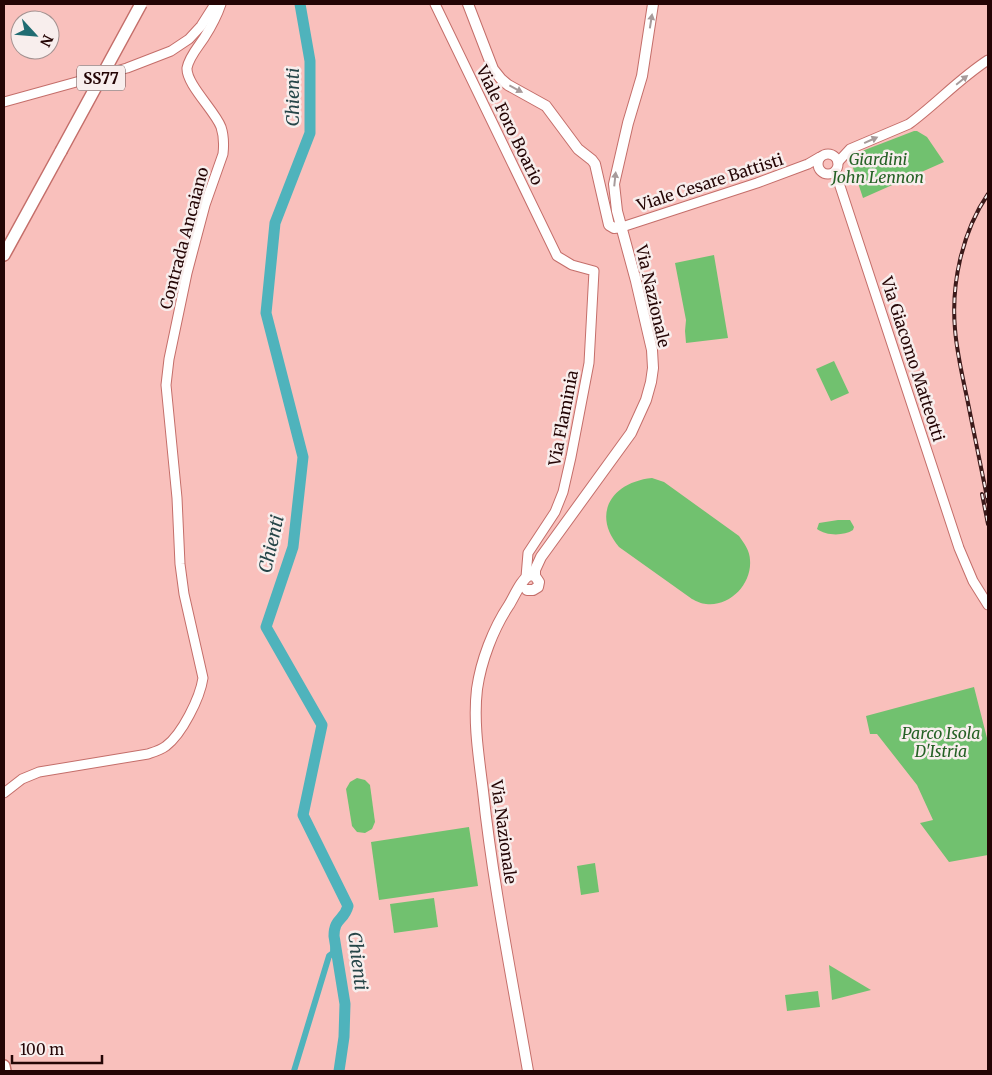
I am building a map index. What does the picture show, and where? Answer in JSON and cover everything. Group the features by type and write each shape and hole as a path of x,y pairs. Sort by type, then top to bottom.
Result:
{"highway":[{"name":"SS77","path":"4,255 132,4"},
{"name":"SS77","path":"4,240 58,150 141,4"},
{"path":"4,1066 5,1071"}],"main road":[{"path":"468,4 494,69 508,85 546,106 578,149 592,160 595,164 609,225 614,228 622,227"},
{"name":"Via Nazionale","path":"528,1071 487,826 476,714 477,690 481,670 497,627 511,602 529,580 537,563 631,433 646,400 653,368 652,350 615,200 615,177 642,76 653,4"}],"street":[{"path":"4,102 127,68 171,51 189,39 201,26 215,4"},
{"name":"Contrada Ancaiano","path":"4,793 22,779 39,772 148,754 164,748 177,734 195,704 201,689 203,678 184,594 180,564 177,498 166,400 167,373 187,273 224,146 221,127 192,82 187,69 191,57 214,20 221,4"},
{"name":"Viale Foro Boario","path":"435,4 559,259 594,271"},
{"path":"836,171 832,154 825,153 820,157 817,163 819,169 826,174 836,171 850,149 909,124 988,60"},
{"name":"Viale Cesare Battisti","path":"622,227 808,164 820,157"},
{"name":"Viale Cesare Battisti","path":"808,164 819,169"},
{"name":"Via Giacomo Matteotti","path":"836,171 959,548 973,581 986,602"},
{"name":"Via Flaminia","path":"529,580 528,553 555,512 563,492 586,388 590,363 594,271"}],"green space":[{"name":"Giardini John Lennon","path":"914,131 927,137 944,162 863,198 849,156"},
{"path":"714,255 728,338 686,343 686,320 675,263"},
{"path":"834,361 849,393 831,401 816,369"},
{"path":"652,478 664,482 739,536 743,541 749,553 750,569 743,585 731,598 715,604 703,604 692,599 619,547 611,535 607,523 607,512 610,502 626,486"},
{"path":"850,520 854,527 853,530 835,534 825,533 817,529 819,523"},
{"name":"Parco Isola D'Istria","path":"974,687 988,742 988,855 949,862 920,823 933,820 917,785 877,734 870,734 866,716"},
{"path":"357,778 365,780 370,785 375,822 372,829 365,833 357,832 352,826 346,789 350,782"},
{"path":"469,827 478,886 379,900 371,842"},
{"path":"595,863 599,892 581,895 577,866"},
{"path":"434,898 438,927 394,933 390,904"},
{"path":"829,965 871,990 832,1000"},
{"path":"818,991 820,1007 787,1011 785,995"}],"waterway":[{"name":"Chienti","path":"300,4 310,61 310,133 275,223 266,313 303,457 293,547 266,627 322,725 303,815 348,906 334,930 345,1004 344,1037 339,1071"},
{"path":"294,1071 329,956 333,953 334,936"}],"railway":[{"path":"988,194 971,225 960,259 954,312 959,359 988,502"},
{"path":"982,494 988,524"}]}
